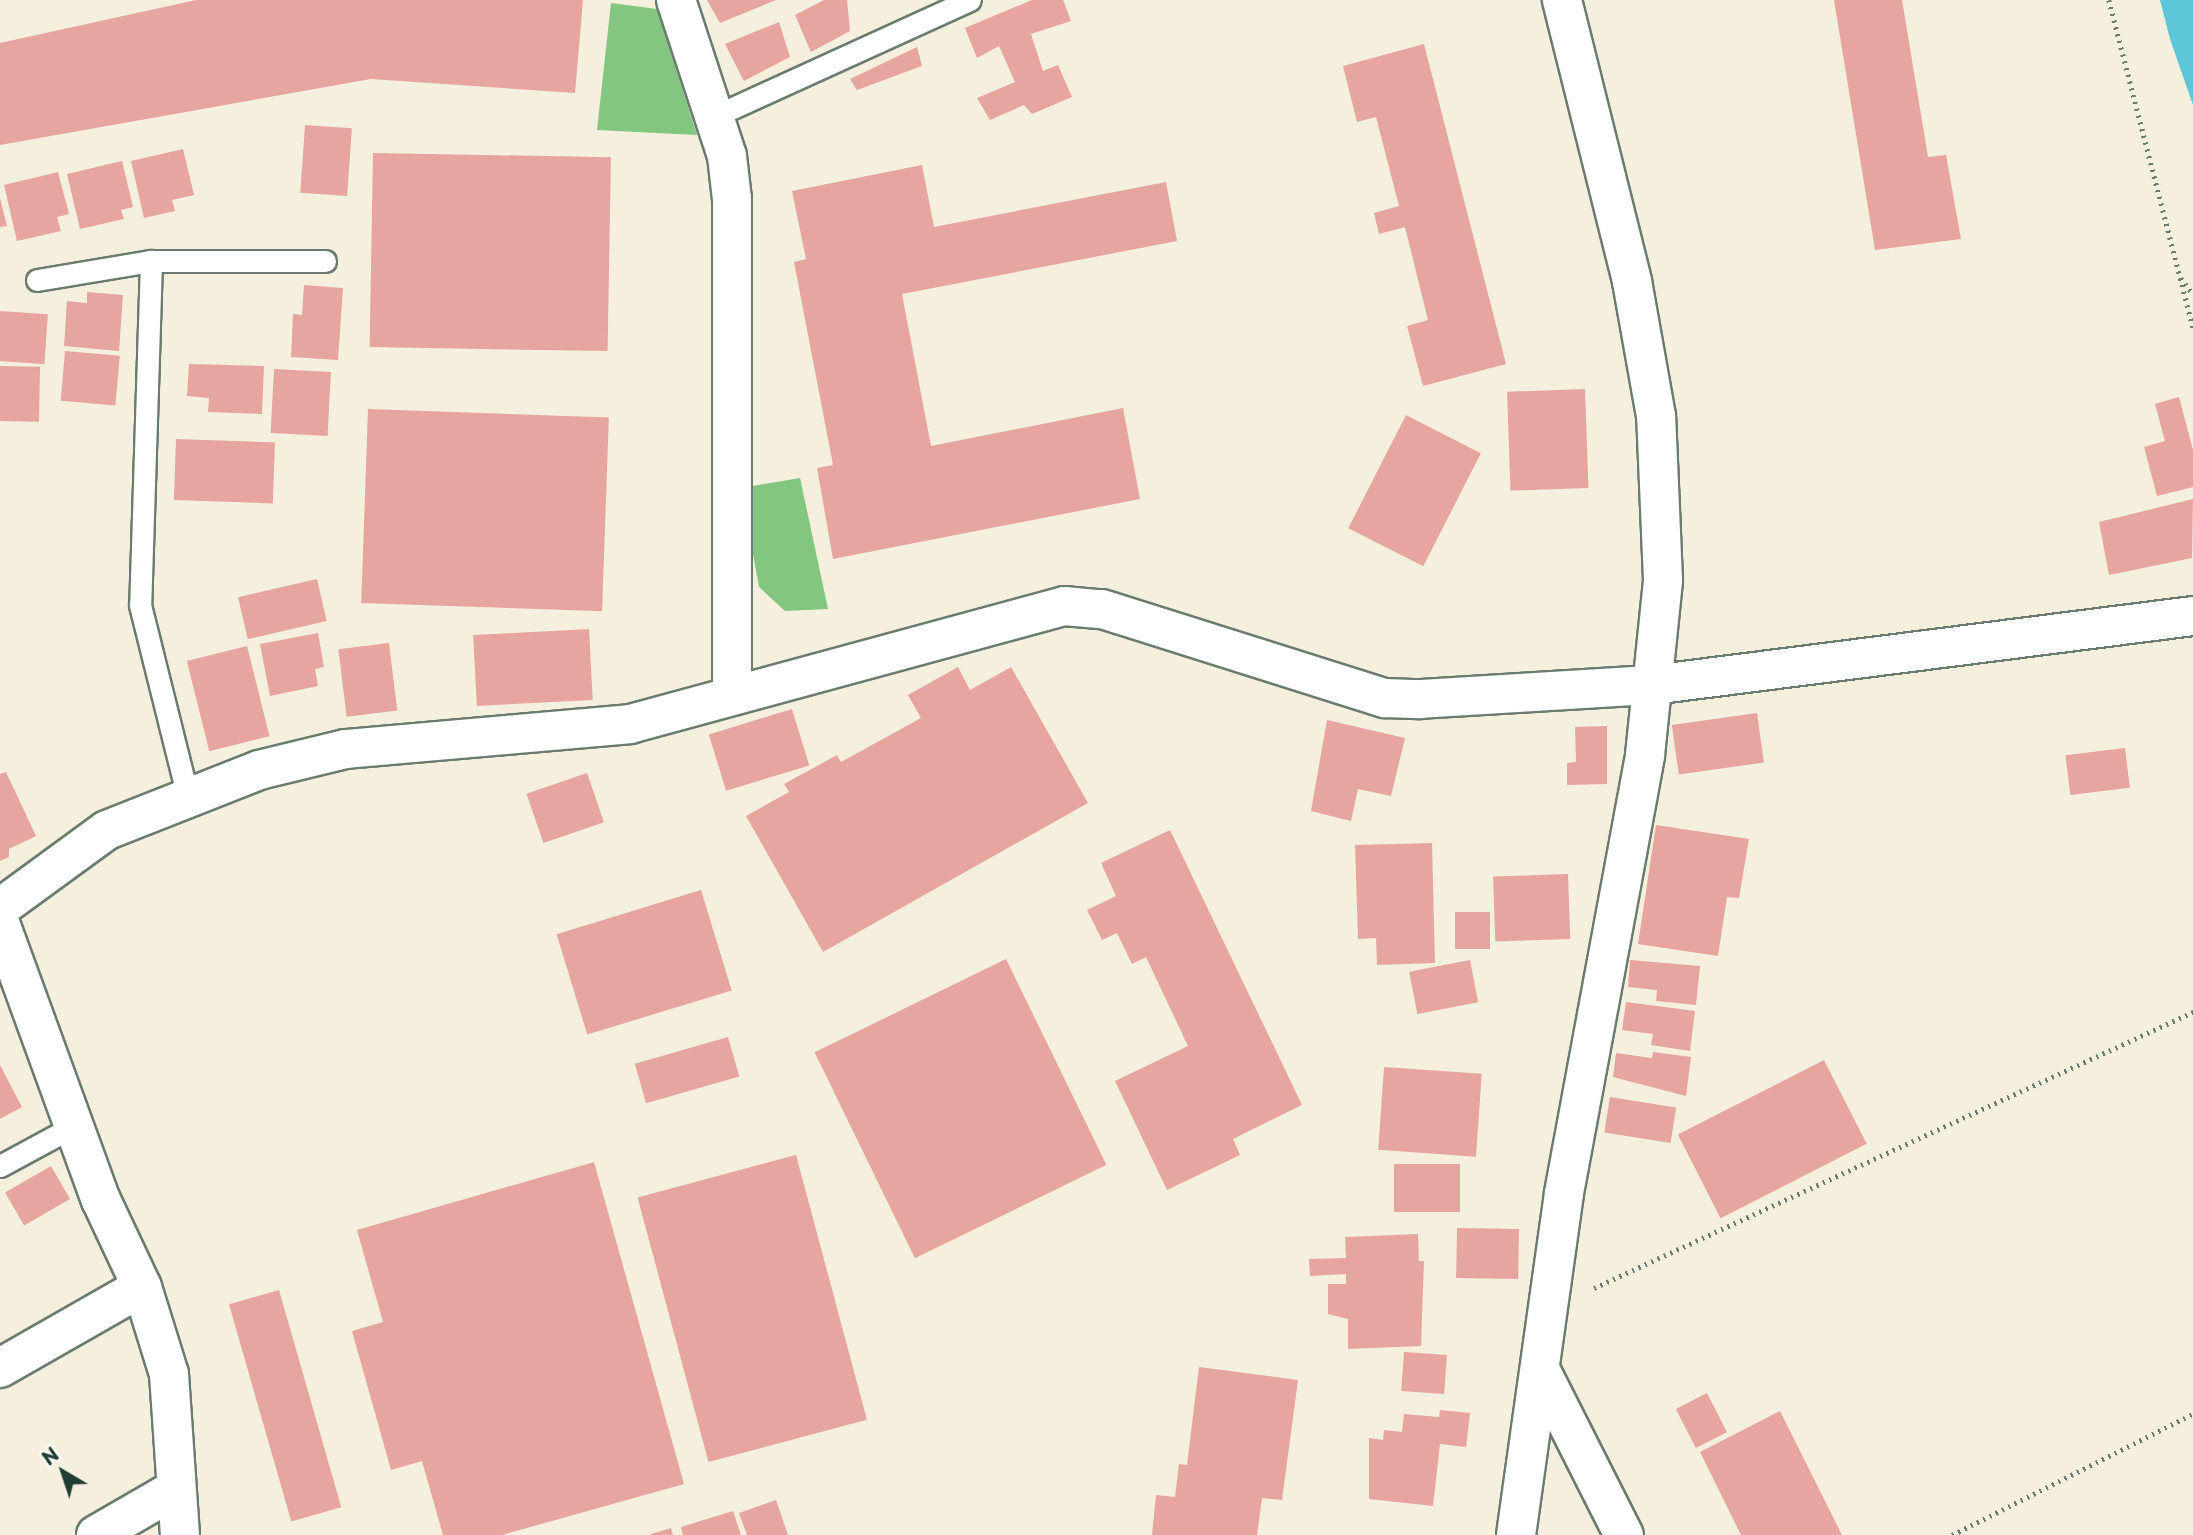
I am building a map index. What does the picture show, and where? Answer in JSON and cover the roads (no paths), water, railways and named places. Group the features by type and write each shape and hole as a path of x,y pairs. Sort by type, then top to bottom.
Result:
{"street":[{"path":"676,0 715,116 732,199 732,693"},
{"path":"1517,1535 1564,1193 1645,755 1664,512 1656,416 1632,281 1562,0"},
{"path":"0,908 107,830 187,793 346,749 630,724 732,693 1064,606 1102,609 1385,698 1652,685 2193,616"},
{"path":"0,923 75,1126 142,1287 169,1374 174,1490 180,1535"},
{"path":"0,1368 142,1287"},
{"path":"1541,1371 1624,1535"},
{"path":"96,1535 174,1490"}],"lane":[{"path":"715,116 970,0"},
{"path":"151,261 140,605 187,793"},
{"path":"37,280 151,261 325,261"},
{"path":"0,1166 75,1126"}],"water":[{"path":"2160,0 2193,0 2193,105 2170,39"}]}
